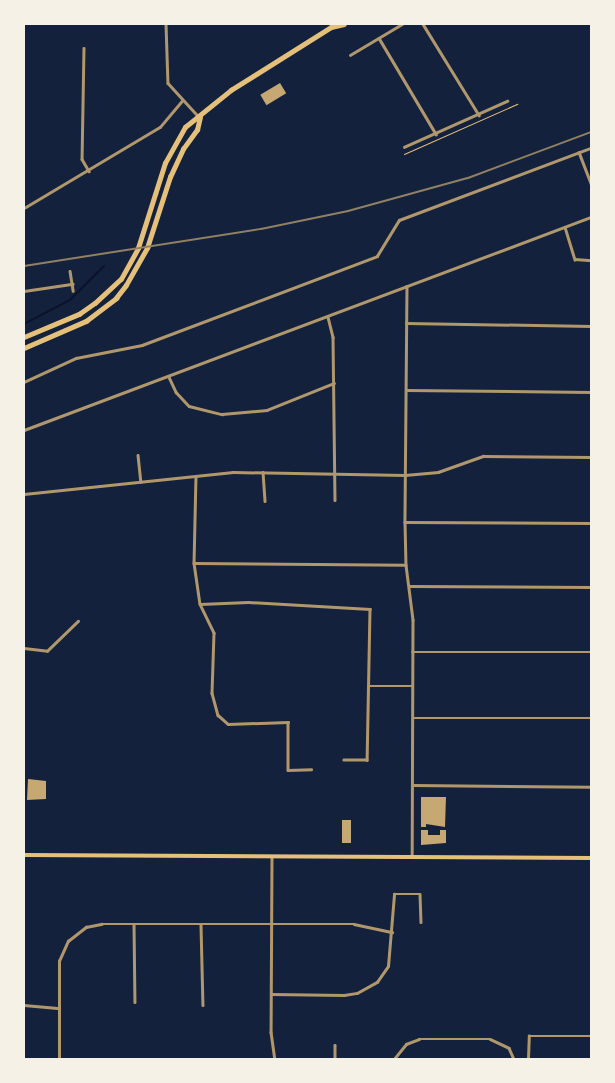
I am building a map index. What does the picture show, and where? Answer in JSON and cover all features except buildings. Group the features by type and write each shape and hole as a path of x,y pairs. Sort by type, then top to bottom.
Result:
{"main road":[{"path":"24,337 66,320 95,304 110,291 129,266 174,144 185,127 200,117 231,90 332,26 344,24"},
{"path":"24,348 65,332 103,310 116,298 138,266 156,221 170,177 182,149 197,130 200,117"},
{"path":"24,855 591,858"}],"street":[{"path":"166,24 166,75 182,101 200,117"},
{"path":"350,55 379,38 396,25 402,24"},
{"path":"423,24 479,115"},
{"path":"379,38 436,134"},
{"path":"84,48 82,159 89,171"},
{"path":"24,208 160,127 182,101"},
{"path":"404,147 507,101"},
{"path":"24,382 76,358 142,346 377,256 400,220 591,148"},
{"path":"579,152 591,184"},
{"path":"24,430 591,217"},
{"path":"565,227 575,259 591,260"},
{"path":"70,271 73,291"},
{"path":"24,291 72,284"},
{"path":"407,286 405,522 413,686 412,857"},
{"path":"327,317 333,337 335,500"},
{"path":"406,323 591,326"},
{"path":"169,376 176,392 189,406 222,414 267,410 334,383"},
{"path":"406,390 591,392"},
{"path":"138,455 141,482"},
{"path":"24,494 196,476 264,472 405,475 438,472 483,456 591,457"},
{"path":"264,472 265,501"},
{"path":"196,476 194,563 200,604 214,633 212,693 218,715 228,724 288,722 288,770 311,770"},
{"path":"405,522 591,523"},
{"path":"194,563 406,565"},
{"path":"409,586 591,587"},
{"path":"200,604 248,602 370,608 368,760 344,760"},
{"path":"24,648 47,651 78,621"},
{"path":"412,652 591,652"},
{"path":"370,686 413,686"},
{"path":"413,718 591,718"},
{"path":"412,785 591,787"},
{"path":"272,856 271,994 275,1059"},
{"path":"271,994 344,995 368,988 388,966 394,894 420,894 421,922"},
{"path":"59,1059 59,961 68,941 86,927 134,924 354,924 392,932"},
{"path":"134,924 135,1002"},
{"path":"201,925 204,1005"},
{"path":"24,1005 58,1008"},
{"path":"528,1059 529,1036 591,1036"},
{"path":"394,1059 406,1044 419,1039 490,1039 509,1048 514,1059"},
{"path":"334,1046 334,1059"}],"path":[{"path":"404,154 517,104"}],"waterway":[{"path":"24,324 70,300 104,266"}],"railway":[{"path":"24,266 261,229 348,211 468,178 591,132"}]}
